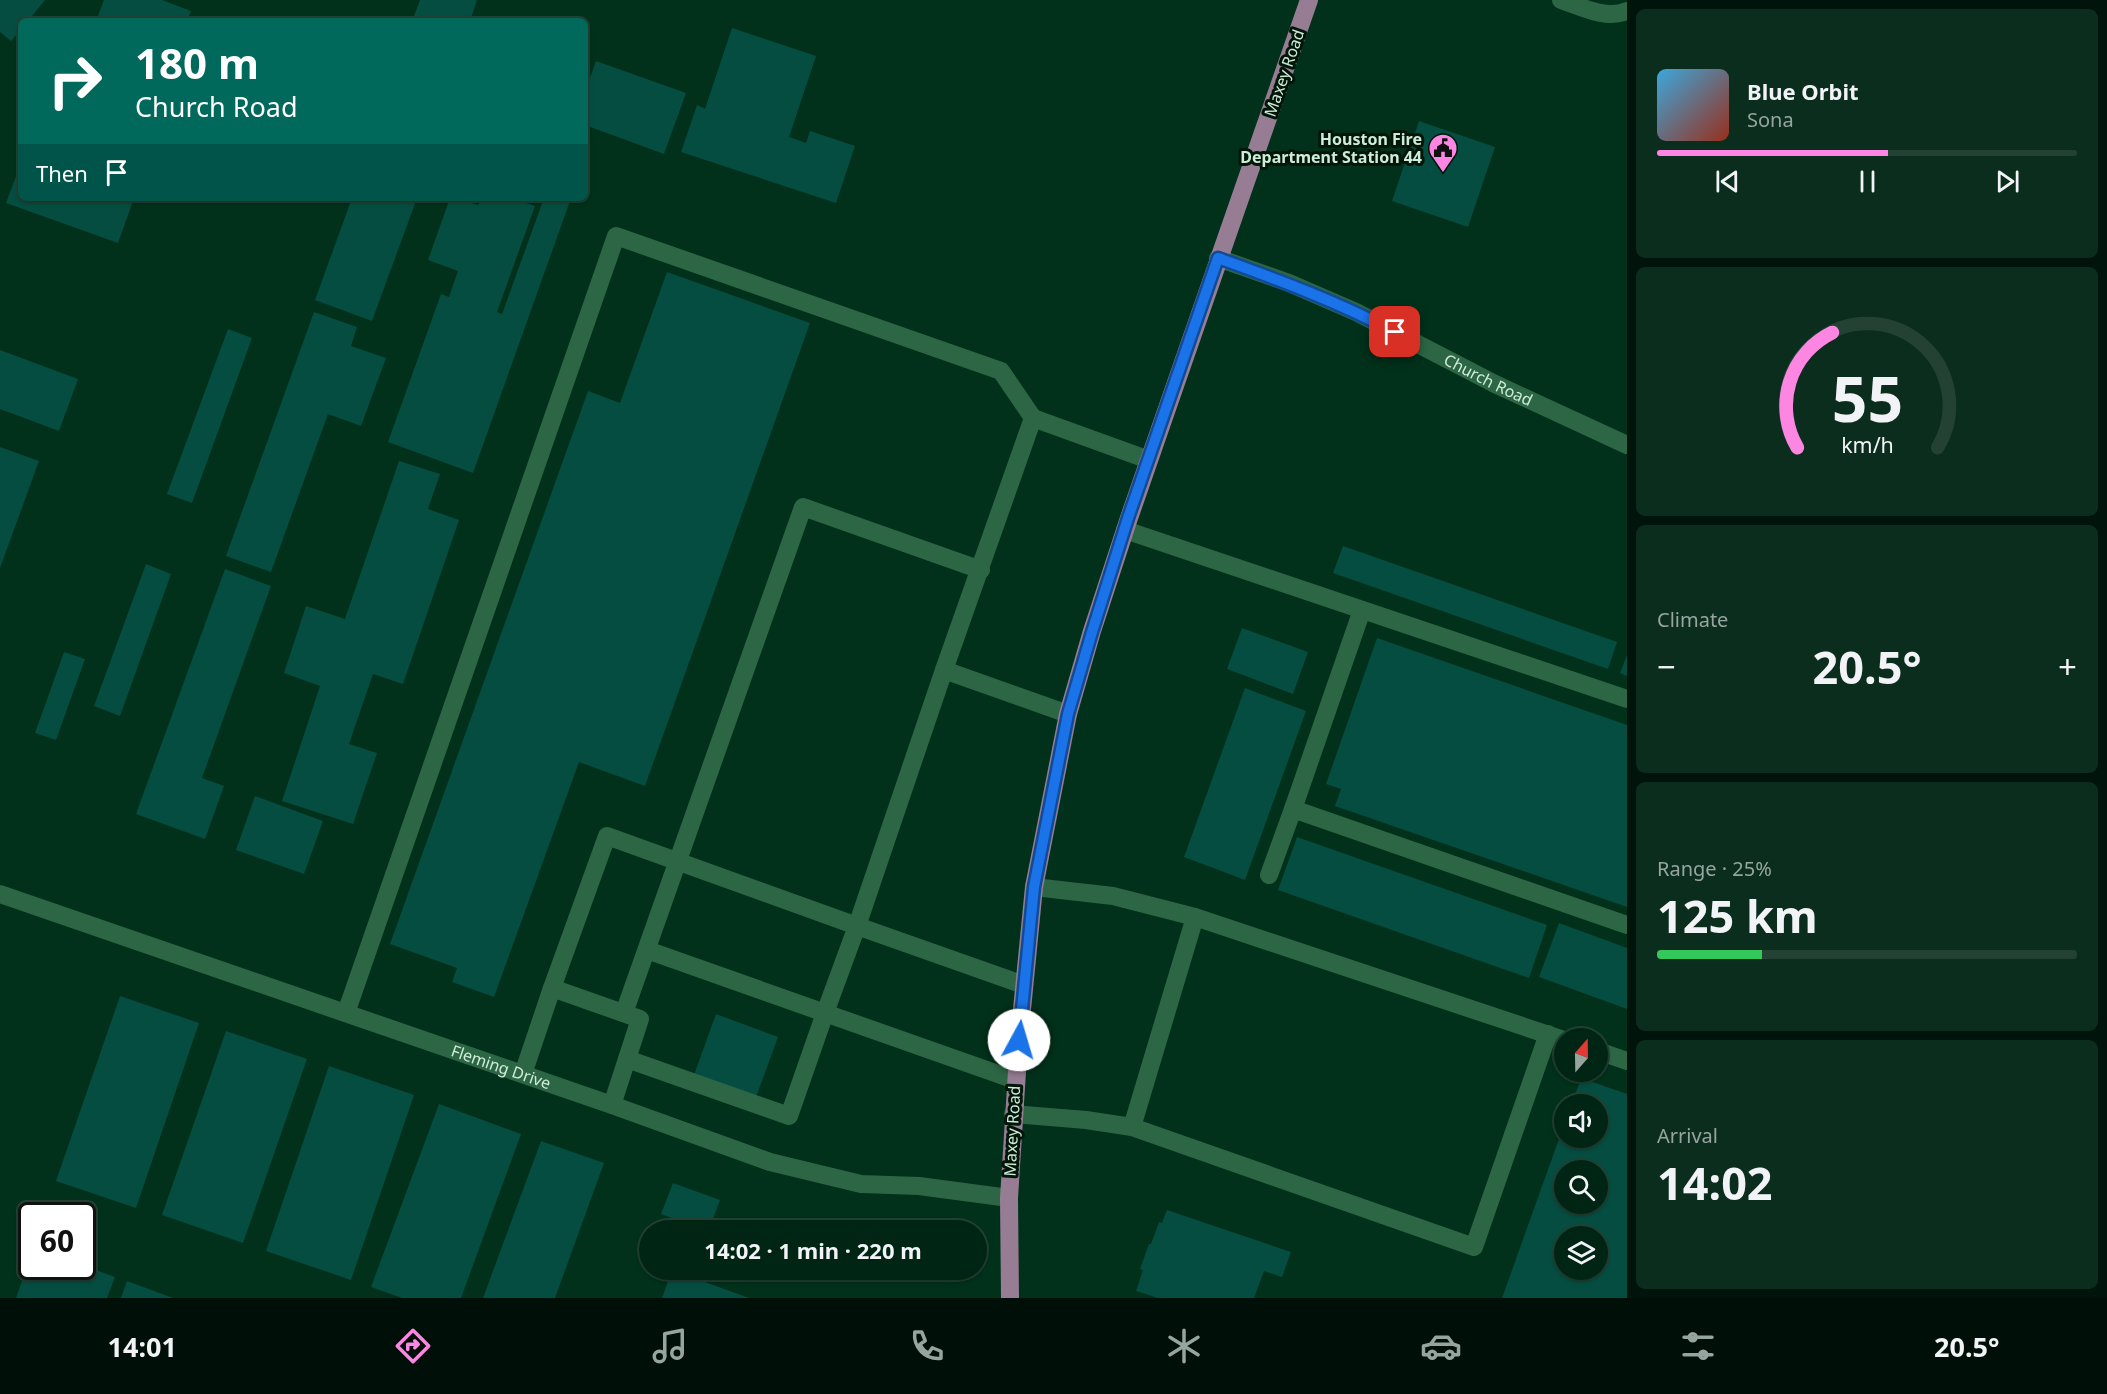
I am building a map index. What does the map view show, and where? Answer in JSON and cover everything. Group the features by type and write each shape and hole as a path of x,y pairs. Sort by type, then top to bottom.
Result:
{"main road":[{"name":"Maxey Road","path":"1010,1298 1009,1198 1015,1080 1024,985 1034,887 1068,714 1125,530 1309,0"}],"street":[{"path":"1561,0 1606,15 1618,14 1627,10"},
{"path":"346,1012 616,236 1000,371 1033,418 1149,460"},
{"name":"Church Road","path":"1218,258 1289,283 1356,312 1495,384 1627,445"},
{"path":"627,1059 789,1116 1033,418"},
{"path":"624,1013 803,507 981,570"},
{"path":"1125,530 1627,699"},
{"path":"1269,875 1362,610"},
{"path":"944,670 1068,714"},
{"path":"1293,809 1627,925"},
{"path":"523,1074 607,836 1024,985"},
{"path":"1034,887 1113,896 1195,917 1554,1036"},
{"name":"Fleming Drive","path":"0,894 346,1012 770,1162 861,1184 919,1186 1009,1198"},
{"path":"1132,1127 1195,917"},
{"path":"647,950 1015,1080"},
{"path":"552,988 640,1019 612,1105"},
{"path":"1013,1114 1086,1120 1132,1127 1474,1247 1554,1042"},
{"path":"1608,1054 1627,1060"}],"building":[{"path":"0,0 45,0 30,18 18,18 18,33 11,41 0,32"},
{"path":"104,0 162,0 191,11 188,18 97,18"},
{"path":"420,0 477,0 471,18 413,18"},
{"path":"732,28 816,56 789,137 806,143 810,131 855,146 836,203 681,152 697,105 705,109"},
{"path":"596,61 686,93 664,154 588,126 588,84"},
{"name":"Houston Fire Department Station 44","path":"1419,121 1495,147 1468,227 1392,201"},
{"path":"18,171 18,201 133,201 118,243 6,203"},
{"path":"351,201 416,201 372,321 315,300"},
{"path":"449,201 466,201 478,205 480,201 521,201 535,206 497,312 502,314 543,201 570,201 473,473 388,442 441,294 449,297 458,271 428,260"},
{"path":"667,272 810,323 645,786 579,762 494,997 452,982 457,968 390,944 588,391 620,403"},
{"path":"314,312 357,327 351,346 386,358 361,426 328,414 271,572 226,556"},
{"path":"228,329 252,338 192,503 167,494"},
{"path":"0,350 78,379 59,431 0,409"},
{"path":"0,447 39,461 0,568"},
{"path":"399,461 440,474 428,509 459,520 403,684 373,674 349,744 377,753 353,824 282,801 320,686 284,673 306,606 345,619"},
{"path":"1343,546 1617,642 1608,669 1333,573"},
{"path":"146,564 171,574 120,716 94,706"},
{"path":"225,569 271,586 202,778 224,786 205,839 136,814"},
{"path":"1242,628 1308,652 1293,694 1227,669"},
{"path":"1377,638 1627,725 1627,907 1335,806 1341,789 1326,784"},
{"path":"64,652 85,659 56,740 35,733"},
{"path":"1627,655 1627,676 1620,673"},
{"path":"1245,688 1306,711 1245,880 1184,857"},
{"path":"255,796 323,821 304,874 236,850"},
{"path":"1297,837 1547,925 1529,978 1278,890"},
{"path":"1559,923 1627,948 1627,1009 1539,977"},
{"path":"120,996 199,1023 136,1208 56,1181"},
{"path":"716,1014 778,1037 756,1097 694,1075"},
{"path":"226,1031 307,1059 243,1243 162,1215"},
{"path":"329,1066 414,1095 351,1280 266,1251"},
{"path":"1580,1082 1592,1082 1627,1094 1627,1298 1502,1298 1556,1148 1608,1148 1608,1094 1575,1094"},
{"path":"439,1104 521,1134 461,1298 402,1298 371,1287"},
{"path":"541,1141 604,1163 555,1298 483,1298"},
{"path":"673,1183 720,1200 713,1220 677,1220 661,1214"},
{"path":"1167,1210 1291,1252 1282,1277 1264,1271 1254,1298 1158,1298 1136,1291 1143,1270 1140,1269 1149,1244"},
{"path":"96,1270 115,1277 107,1298 16,1298 22,1280 96,1280"},
{"path":"668,1280 700,1280 749,1298 662,1298"},
{"path":"127,1281 173,1298 121,1298"}],"place":[{"name":"Houston Fire Department Station 44","path":"1443,174"}],"route":[{"path":"1019,1040 1034,887 1068,714 1128,518 1218,258 1289,283 1395,332"}]}
